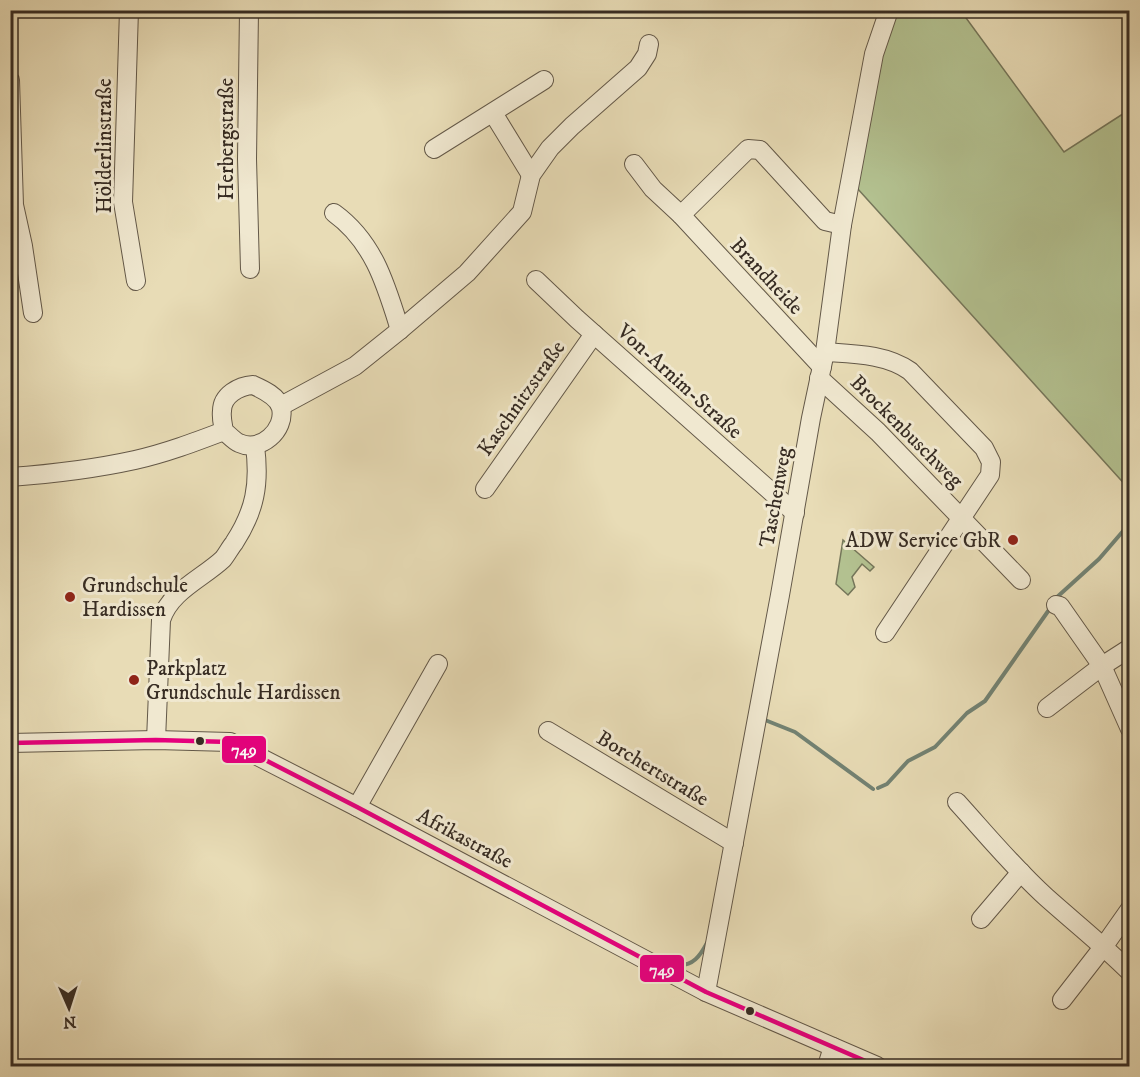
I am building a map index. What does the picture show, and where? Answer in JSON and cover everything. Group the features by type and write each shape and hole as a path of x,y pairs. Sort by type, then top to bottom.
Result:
{"street":[{"name":"Hölderlinstraße","path":"129,10 123,202 136,281"},
{"name":"Herbergstraße","path":"249,10 247,159 250,268"},
{"name":"Taschenweg","path":"706,992 822,366 842,225 874,54 889,10"},
{"path":"281,406 355,366 467,273 522,212 531,175 550,148 638,68 647,54 649,44"},
{"path":"10,80 14,205 33,313"},
{"path":"434,149 544,80"},
{"path":"493,113 531,175"},
{"path":"681,215 738,158 748,149 754,148 760,150 825,221 842,225"},
{"name":"Brandheide","path":"634,164 653,189 681,215 822,366"},
{"path":"334,213 346,222 363,241 383,276 400,330"},
{"name":"Von-Arnim-Straße","path":"536,280 795,513"},
{"name":"Kaschnitzstraße","path":"485,489 594,334"},
{"name":"Brockenbuschweg","path":"885,633 990,475 991,462 984,448 902,365 865,355 822,366 854,408 962,517"},
{"path":"253,384 264,390 281,406 276,430 267,440 255,446 237,442 224,431 221,410 224,402 240,386 253,384"},
{"path":"10,477 91,468 137,459 196,442 224,431"},
{"path":"156,740 163,611 194,580 224,558 252,511 258,477 255,446"},
{"path":"962,517 1022,580"},
{"path":"1056,605 1060,606 1102,666 1130,729"},
{"path":"1047,708 1102,666 1130,648"},
{"path":"357,807 438,664"},
{"name":"Borchertstraße","path":"548,731 734,843"},
{"name":"Afrikastraße","path":"10,743 156,740 230,742 706,992 877,1066"},
{"path":"957,802 1046,897 1104,946 1130,972"},
{"path":"981,919 1021,872"},
{"path":"1062,1000 1130,909"},
{"path":"827,1066 833,1047"}],"green space":[{"path":"903,11 961,11 1064,152 1129,110 1129,489 857,188 888,25"},
{"path":"843,540 874,567 870,571 862,564 852,577 855,587 848,595 836,584"}],"waterway":[{"path":"1056,598 1099,559 1124,530 1130,514"},
{"path":"878,788 887,784 908,761 935,747 967,713 985,701 1051,607"},
{"path":"765,720 795,732 873,789"},
{"path":"678,965 688,964 696,959 707,943"}],"transit line":[{"name":"749","path":"10,743 156,740 230,742 706,992 877,1066"}],"place":[{"name":"ADW Service GbR","path":"1013,540"},
{"name":"Grundschule Hardissen","path":"70,597"},
{"name":"Parkplatz Grundschule Hardissen","path":"134,680"}]}
